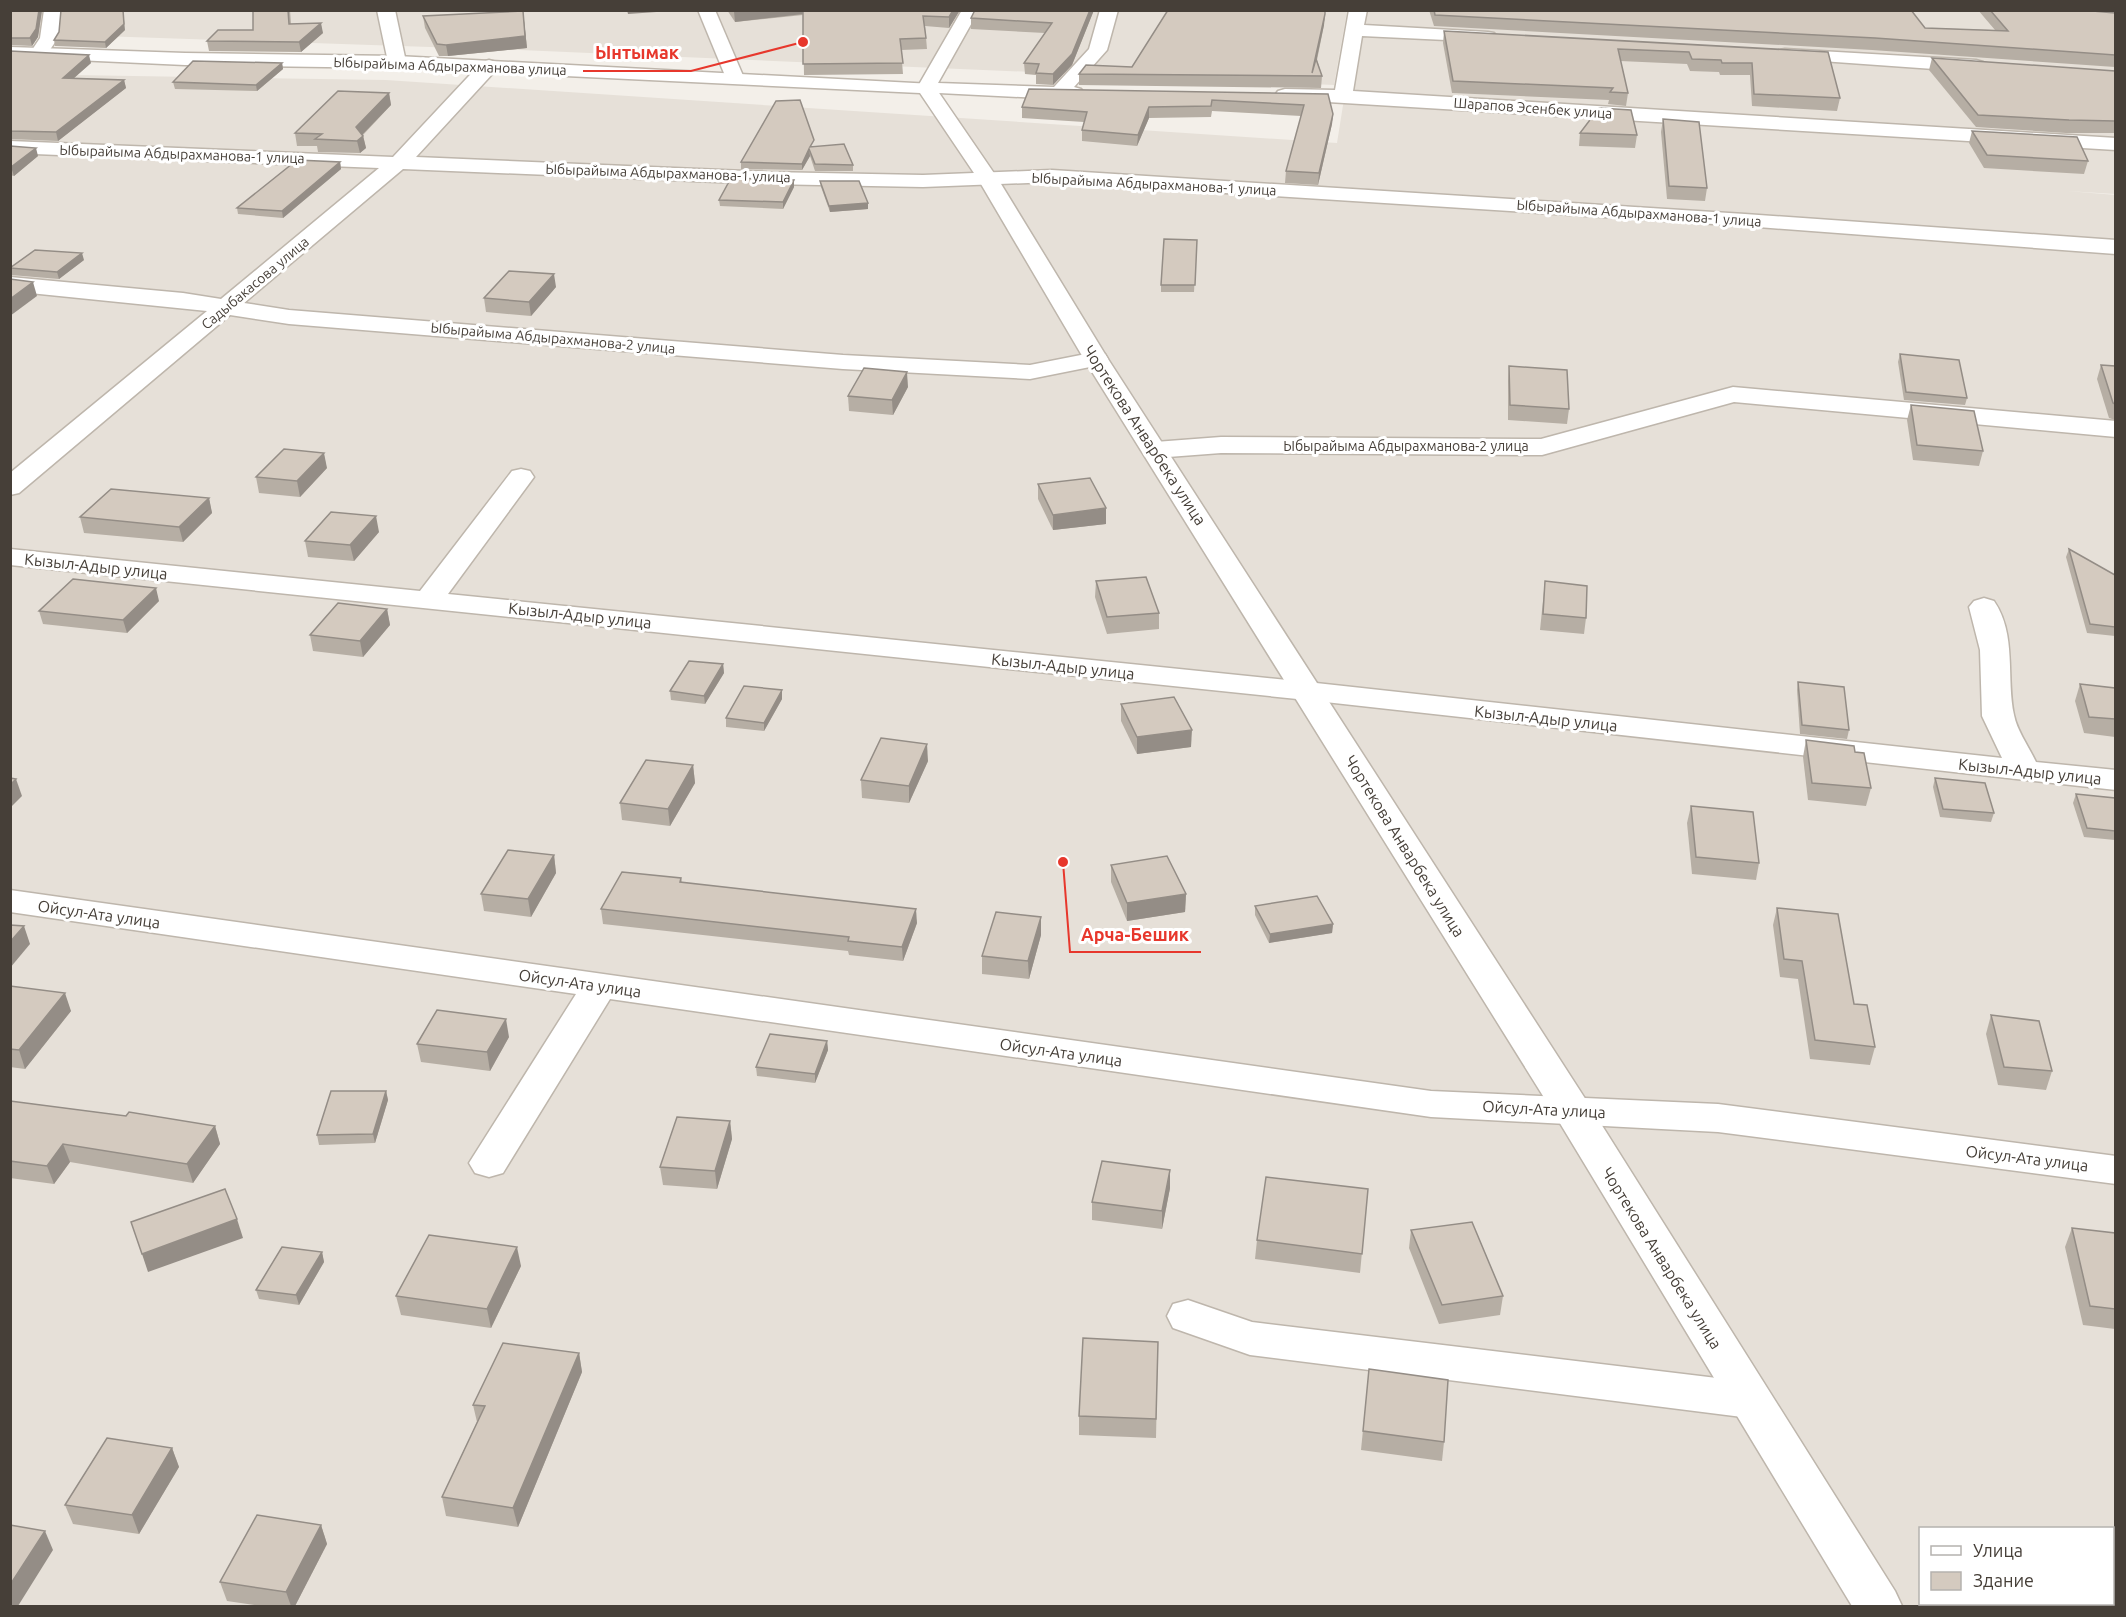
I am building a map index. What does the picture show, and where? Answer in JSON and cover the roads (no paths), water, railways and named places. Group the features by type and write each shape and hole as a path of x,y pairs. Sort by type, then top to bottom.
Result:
{"street":[{"path":"39,53 49,38 53,10"},
{"path":"386,10 397,62"},
{"path":"706,10 735,78"},
{"path":"971,10 926,88 1094,93"},
{"path":"1059,93 1098,50 1109,10"},
{"path":"1344,96 1358,10"},
{"path":"1355,30 1508,38"},
{"name":"Ыбырайыма Абдырахманова улица","path":"10,52 185,59 397,62 926,88"},
{"path":"1767,52 1988,66"},
{"name":"Садыбакасова улица","path":"10,487 406,156 489,66"},
{"name":"Чортекова Анварбека улица","path":"926,88 988,179 1096,359 1572,1110 1878,1606"},
{"name":"Шарапов Эсенбек улица","path":"1272,95 1344,96 2115,144"},
{"name":"Ыбырайыма Абдырахманова-1 улица","path":"10,147 767,178 923,181 1052,176 1745,220 2115,247"},
{"name":"Ыбырайыма Абдырахманова-2 улица","path":"10,284 183,300 289,317 843,362 1030,372 1096,359"},
{"name":"Ыбырайыма Абдырахманова-2 улица","path":"1155,450 1221,445 1542,447 1733,394 2115,429"},
{"path":"429,599 521,477"},
{"name":"Кызыл-Адыр улица","path":"10,557 1307,691 2115,780"},
{"path":"1984,607 1995,650 1998,716 2024,770"},
{"name":"Ойсул-Ата улица","path":"10,901 1431,1104 1718,1118 2115,1170"},
{"path":"489,1163 599,986"},
{"path":"1188,1316 1250,1338 1750,1400"}],"place":[{"name":"Ынтымак","path":"803,42"},
{"name":"Арча-Бешик","path":"1063,862"}]}
